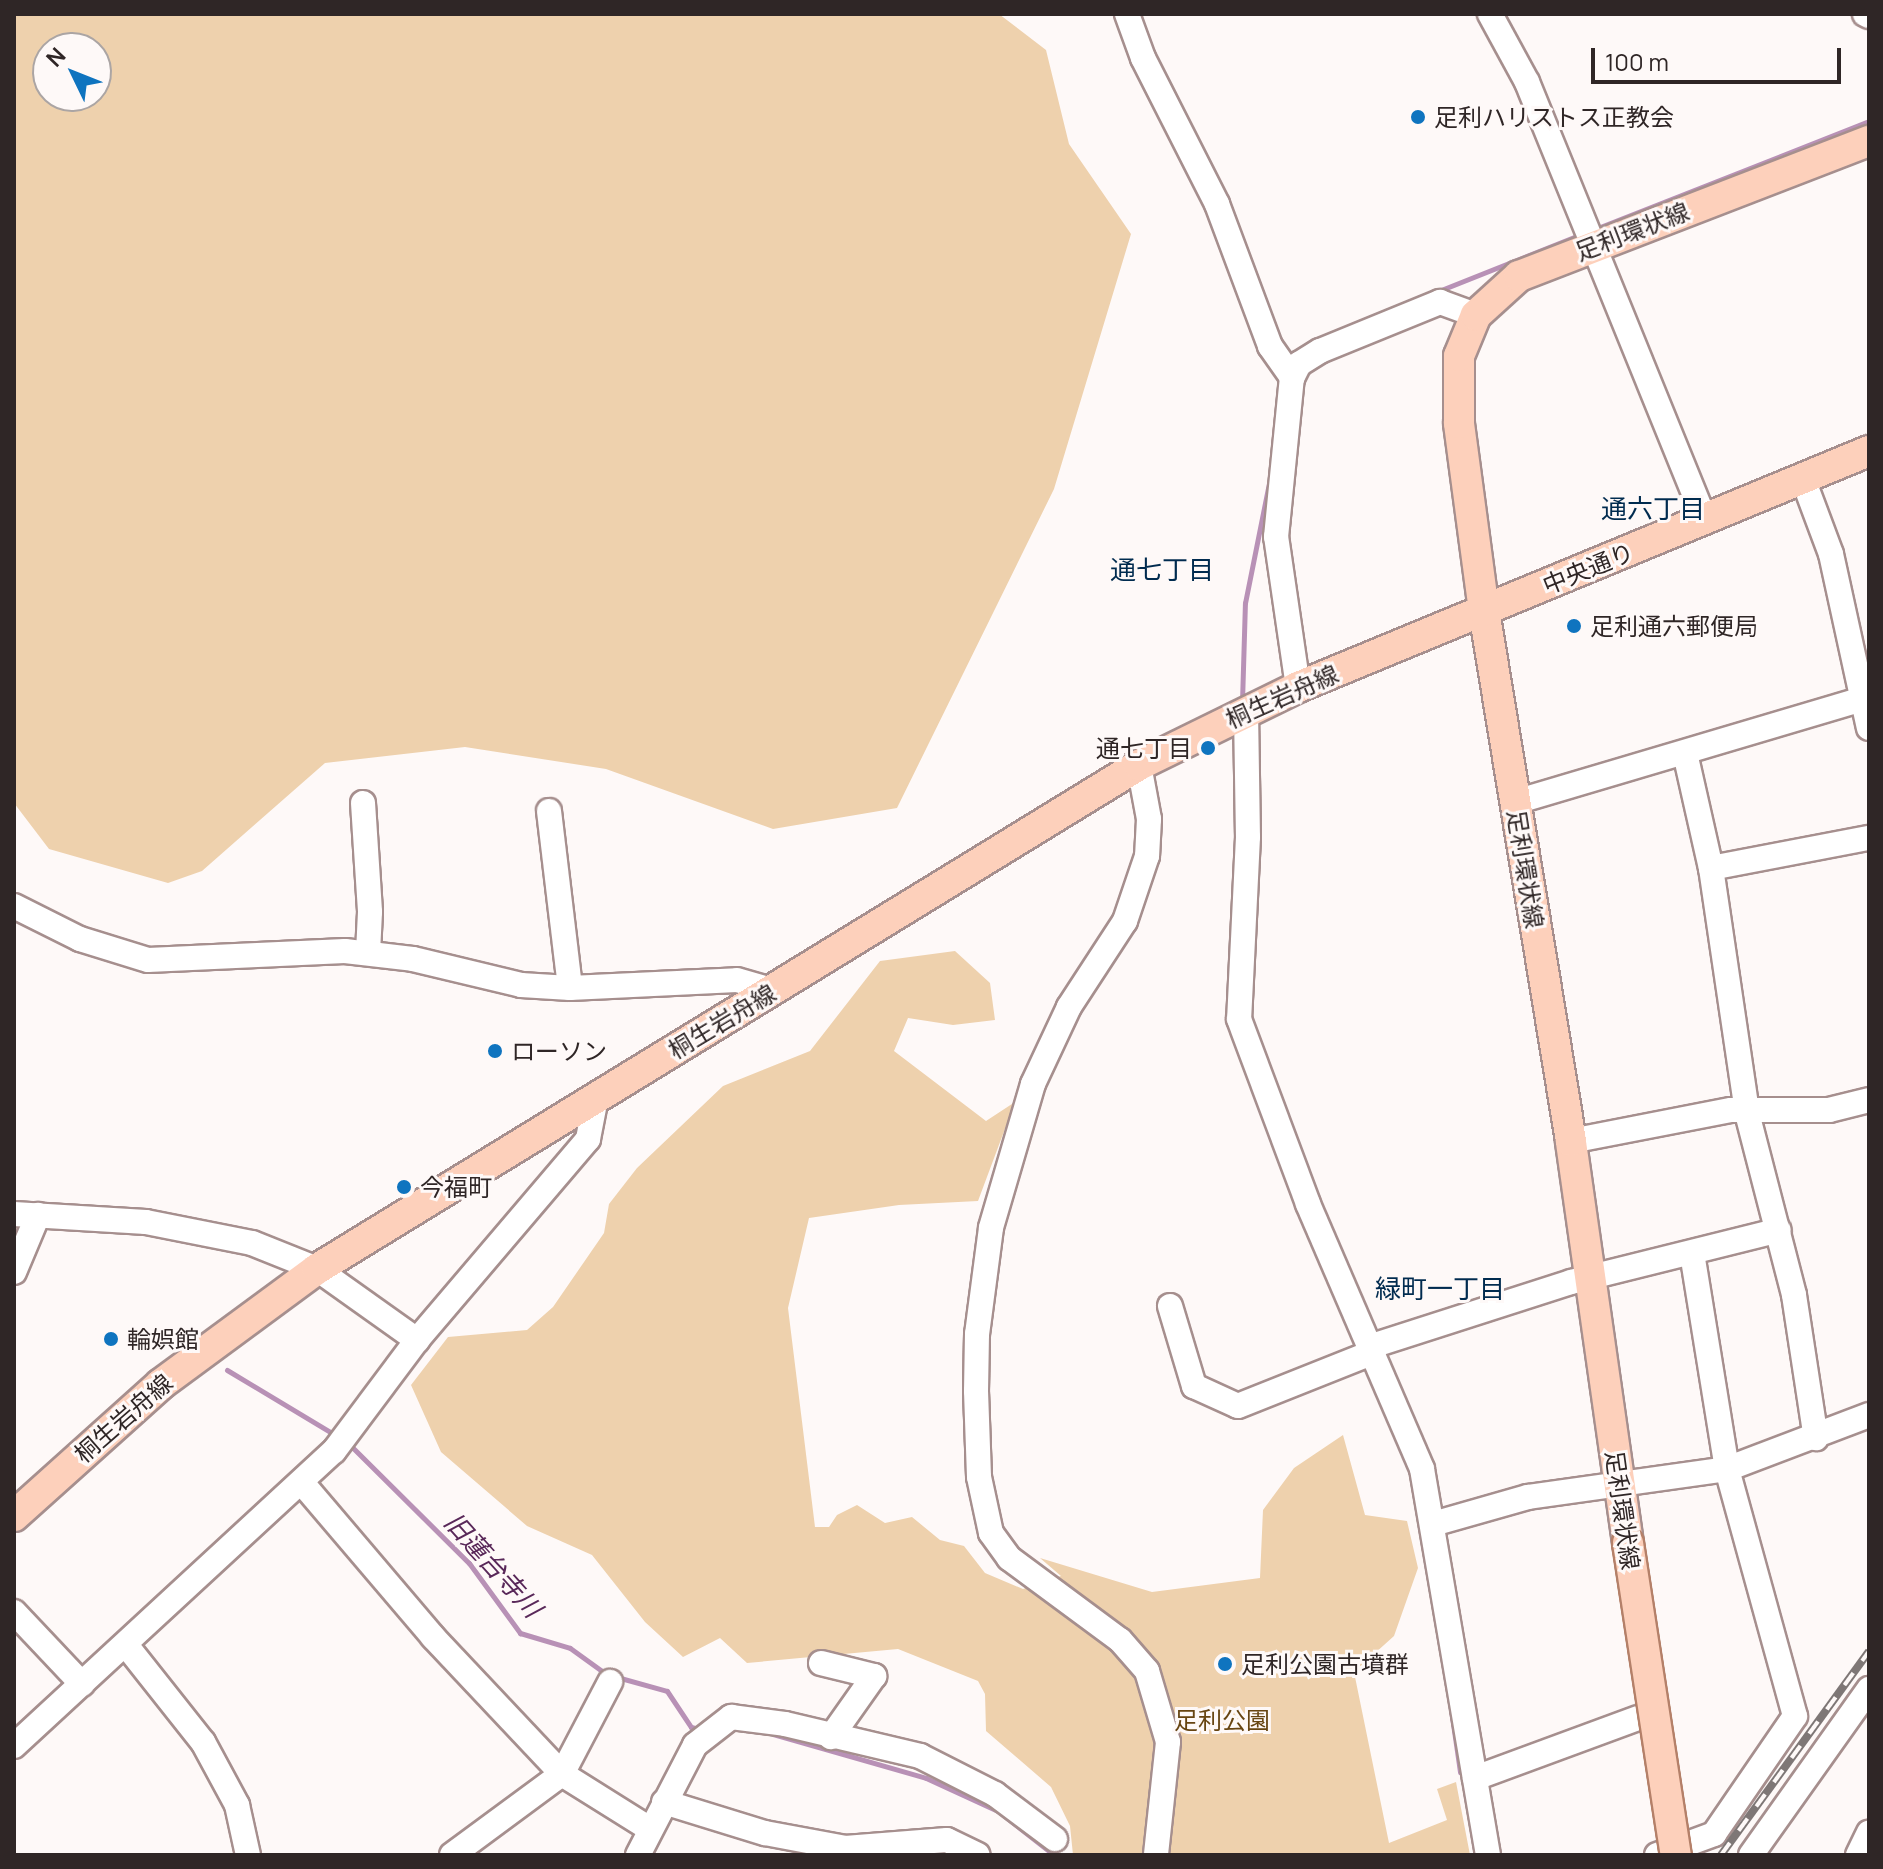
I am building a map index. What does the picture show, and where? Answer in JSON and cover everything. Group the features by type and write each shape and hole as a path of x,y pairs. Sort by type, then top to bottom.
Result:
{"main road":[{"name":"足利環状線","path":"1690,1855 1670,1837 1571,1141 1484,611 1456,392 1459,356 1476,315 1508,282 1592,246 1869,141"},
{"name":"中央通り","path":"1484,611 1869,451"},
{"name":"桐生岩舟線","path":"14,1516 161,1384 317,1269 1139,765 1298,687 1484,611"}],"street":[{"path":"1127,14 1143,58 1217,204 1270,346 1292,378"},
{"path":"1490,14 1527,82 1705,520"},
{"path":"1298,687 1276,537 1292,378 1299,364 1320,351 1440,302 1476,315"},
{"path":"1803,479 1831,554 1866,698 1869,728"},
{"path":"1515,802 1866,698"},
{"path":"1246,711 1248,837 1239,1019 1368,1353 1422,1469 1488,1855"},
{"path":"1685,753 1711,868 1747,1113 1779,1230 1816,1438"},
{"path":"1139,765 1149,819 1147,856 1125,921 1069,1007 1033,1084 991,1228 977,1334 976,1391 979,1477 991,1533 1009,1558 1120,1640 1147,1671 1168,1742 1156,1855"},
{"path":"363,803 370,912 368,953"},
{"path":"549,811 570,988"},
{"path":"1711,868 1869,838"},
{"path":"14,906 80,939 148,960 368,953 521,985 570,988 737,980 772,990"},
{"path":"14,1746 303,1484 417,1340 588,1139 596,1098"},
{"path":"1571,1141 1731,1110 1747,1113 1829,1110 1869,1100"},
{"path":"14,1272 26,1215 146,1222 252,1243 317,1269 417,1340"},
{"path":"1170,1306 1194,1386 1238,1406 1368,1353 1590,1280 1779,1230"},
{"path":"1657,1855 1714,1834 1795,1716 1727,1469 1692,1253"},
{"path":"1433,1524 1528,1497 1727,1469 1816,1438 1869,1415"},
{"path":"303,1484 433,1637 562,1774 648,1828"},
{"path":"14,1612 82,1684"},
{"path":"126,1645 203,1742 237,1805 248,1855"},
{"path":"821,1663 874,1676 831,1737"},
{"path":"452,1855 562,1774 610,1682"},
{"path":"1751,1855 1867,1695"},
{"path":"638,1855 648,1828 695,1745 731,1717 920,1756 995,1794 1055,1839"},
{"path":"1475,1778 1638,1718"},
{"path":"664,1802 765,1833 845,1848 947,1840 978,1855"},
{"path":"1858,1855 1869,1832"}],"green space":[{"path":"14,14 999,14 1046,50 1069,144 1131,234 1054,489 897,808 773,829 606,769 465,747 325,763 202,871 168,883 49,849 14,803"},
{"name":"足利公園","path":"955,951 990,983 995,1020 953,1025 908,1018 894,1051 986,1121 1015,1102 978,1201 899,1205 809,1218 788,1308 815,1527 829,1527 837,1515 857,1505 885,1523 912,1517 940,1540 964,1546 985,1573 1023,1589 1061,1576 1040,1558 1152,1592 1260,1578 1263,1510 1294,1468 1343,1435 1365,1515 1407,1521 1418,1568 1394,1636 1354,1672 1389,1843 1447,1820 1437,1789 1456,1782 1470,1855 1073,1855 1070,1826 1051,1787 986,1731 985,1694 978,1681 898,1649 747,1663 720,1638 683,1657 645,1622 592,1555 527,1526 441,1452 411,1385 448,1337 527,1330 553,1307 604,1233 609,1204 637,1168 723,1086 810,1051 880,961"}],"waterway":[{"path":"1595,229 1869,121"},
{"path":"1323,337 1582,234"},
{"path":"1242,702 1245,603 1269,483"},
{"name":"旧蓮台寺川","path":"227,1370 335,1435"},
{"name":"旧蓮台寺川","path":"347,1442 469,1563 520,1633 570,1648 606,1674 667,1691 691,1727 703,1730"},
{"path":"1451,1710 1460,1772"},
{"name":"旧蓮台寺川","path":"773,1734 926,1778 998,1811 1054,1855"}],"railway":[{"path":"1721,1855 1869,1651"}],"place":[{"name":"足利ハリストス正教会","path":"1418,117"},
{"name":"足利通六郵便局","path":"1574,626"},
{"name":"通七丁目","path":"1208,748"},
{"name":"ローソン","path":"495,1051"},
{"name":"今福町","path":"404,1187"},
{"name":"輪娯館","path":"111,1339"},
{"name":"足利公園古墳群","path":"1225,1664"}],"district":[{"name":"通六丁目","path":"1653,509"},
{"name":"通七丁目","path":"1162,570"},
{"name":"緑町一丁目","path":"1440,1289"}]}
